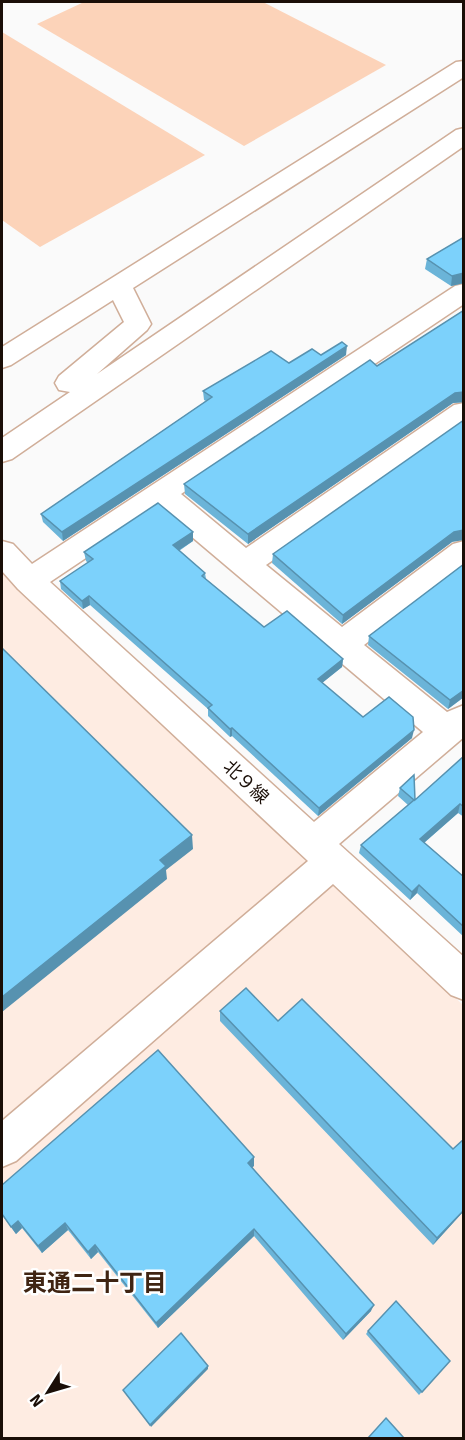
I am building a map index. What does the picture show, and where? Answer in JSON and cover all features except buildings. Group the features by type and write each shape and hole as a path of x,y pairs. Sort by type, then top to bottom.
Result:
{"street":[{"path":"2,359 464,67"},
{"path":"2,452 464,135"},
{"path":"2,441 138,324 119,285"},
{"path":"29,581 162,495 464,292"},
{"path":"245,564 464,412"},
{"path":"2,1147 323,853 455,725 342,644 162,495"},
{"name":"北９線","path":"2,552 29,581 464,982"},
{"path":"342,644 464,552"}],"shaded area":[{"path":"84,2 263,2 386,65 244,146 37,24"},
{"path":"2,32 205,155 40,247 2,220"},
{"path":"2,566 463,1005 463,1438 2,1438"}],"district":[{"name":"東通二十丁目","path":"95,1283"}]}
